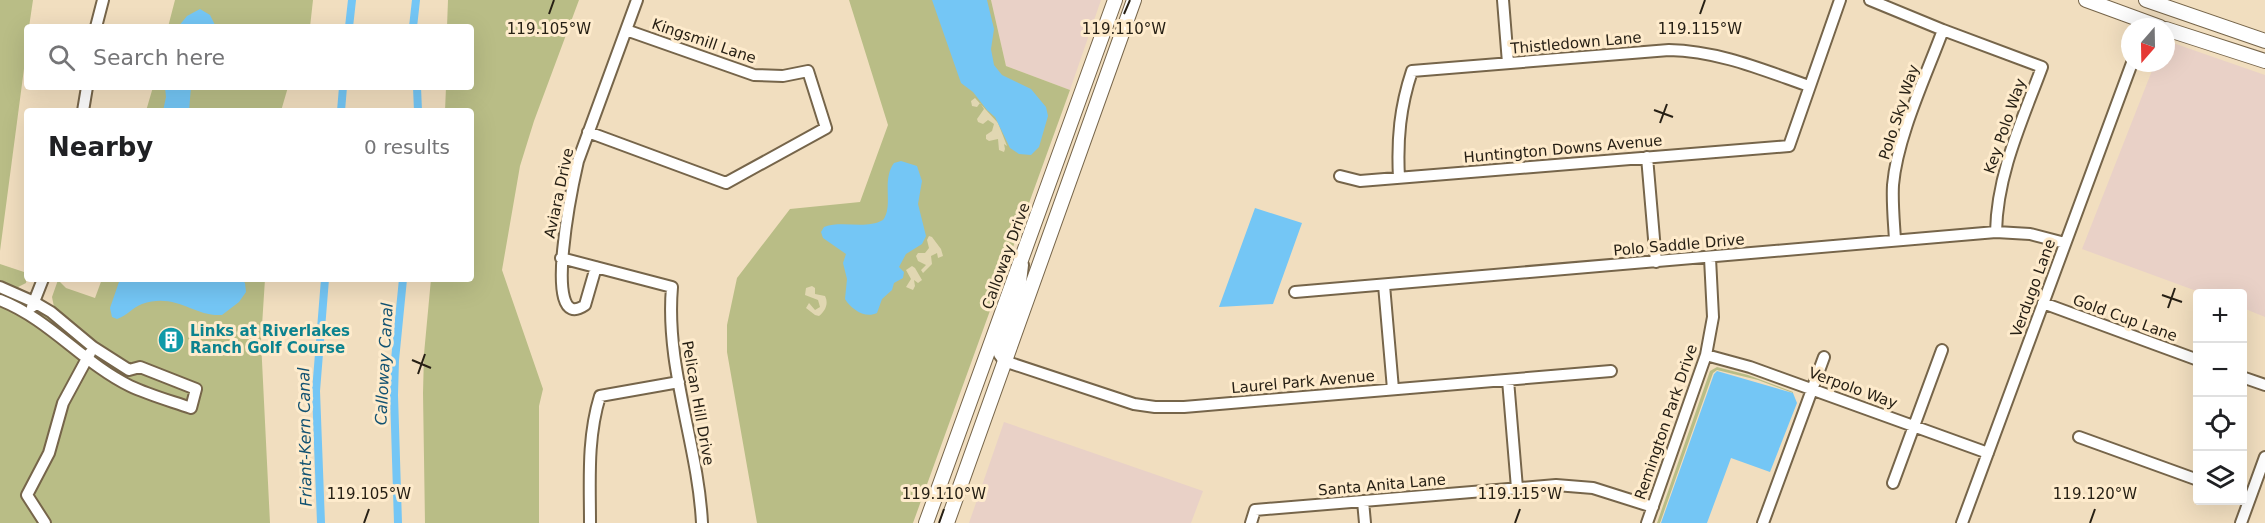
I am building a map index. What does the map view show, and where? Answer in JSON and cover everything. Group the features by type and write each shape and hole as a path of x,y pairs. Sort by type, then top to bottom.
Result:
{"main road":[{"name":"Calloway Drive","path":"926,523 1115,0"},
{"path":"947,523 1134,0"},
{"path":"2086,0 2131,18"},
{"path":"2152,1 2265,41"},
{"path":"2175,32 2265,61"}],"street":[{"path":"97,24 103,0"},
{"name":"Aviara Drive","path":"596,267 585,305 581,308 572,308 566,300 562,287 561,258 573,180 588,132 637,0"},
{"path":"1503,0 1508,63"},
{"path":"1809,86 1840,0"},
{"path":"1870,0 1943,30"},
{"path":"2151,18 2152,1"},
{"name":"Kingsmill Lane","path":"588,132 726,183 826,128 808,70 783,76 754,75 626,30"},
{"name":"Key Polo Way","path":"1943,30 2042,67 2003,173 1996,210 1996,232"},
{"name":"Polo Sky Way","path":"1895,240 1893,203 1896,166 1904,136 1943,30"},
{"name":"Thistledown Lane","path":"1400,178 1398,132 1404,94 1412,71 1688,50 1722,56 1809,86"},
{"name":"Verdugo Lane","path":"1962,523 2129,72"},
{"name":"Huntington Downs Avenue","path":"1340,176 1360,181 1789,146 1809,86"},
{"path":"84,108 86,90"},
{"path":"1647,157 1656,262"},
{"name":"Polo Saddle Drive","path":"1294,292 1996,232 2030,234 2065,243"},
{"path":"1004,361 999,354 1020,291 1023,255"},
{"path":"561,258 596,267"},
{"name":"Remington Park Drive","path":"1647,523 1706,356 1713,317 1710,258"},
{"name":"Pelican Hill Drive","path":"596,267 672,287 670,325 702,523"},
{"path":"29,314 42,282"},
{"path":"1384,285 1393,389"},
{"path":"0,287 51,312 93,347 129,370 140,367 196,389 191,408 130,386 87,358 29,314 0,300"},
{"name":"Gold Cup Lane","path":"2043,303 2193,358"},
{"path":"45,523 27,495 49,453 63,404 93,347"},
{"path":"1893,483 1942,350"},
{"name":"Verpolo Way","path":"1706,356 1750,367 1988,453"},
{"path":"1763,523 1824,357"},
{"name":"Laurel Park Avenue","path":"1004,361 1118,400 1155,407 1184,407 1611,371"},
{"path":"123,382 129,370"},
{"path":"2247,379 2265,385"},
{"path":"1508,380 1517,488"},
{"path":"590,523 590,448 593,422 600,396 679,382"},
{"path":"2079,436 2193,478"},
{"path":"2247,496 2265,457"},
{"name":"Santa Anita Lane","path":"1251,523 1255,510 1556,485 1593,488 1653,507"},
{"path":"1363,501 1365,523"},
{"path":"2241,523 2245,505"}],"shaded area":[{"path":"991,0 1101,0 1070,90 1006,66"},
{"path":"2175,44 2265,75 2265,317 2247,310 2247,289 2193,290 2082,249 2151,72 2175,72"},
{"path":"1004,422 1203,491 1191,523 969,523"}],"green space":[{"path":"0,0 33,0 29,24 24,24 24,69 0,251"},
{"path":"175,0 313,0 310,24 169,24"},
{"path":"448,0 579,0 534,121 520,166 502,270 543,389 539,406 539,523 425,523 423,393 431,282 474,282 474,108 445,108 446,90 474,90 474,24 447,24"},
{"path":"849,0 991,0 1006,66 1070,90 913,523 757,523 727,352 727,325 737,278 790,209 860,202 888,125"},
{"path":"152,90 287,90 282,108 147,108"},
{"path":"0,264 24,272 26,283 18,287 54,307 52,297 57,282 66,288 95,298 101,282 265,282 261,341 270,523 0,523"},
{"path":"1717,367 1748,375 1793,393 1758,380 1717,370 1713,373 1660,523 1657,523 1710,371"}],"sand":[{"path":"975,98 980,103 977,107 972,106 971,101"},
{"path":"981,105 998,123 1007,146 1004,144 1004,152 999,150 998,139 989,141 986,139 986,135 992,131 994,124 988,120 983,124 978,122 977,119 984,109"},
{"path":"929,236 941,249 943,256 938,258 937,253 931,256 932,264 923,273 921,270 926,265 918,261 916,256 918,253 925,253 929,248 927,240"},
{"path":"912,266 922,280 918,283 914,280 913,290 906,287 911,279 906,270"},
{"path":"812,286 815,288 815,294 825,296 827,302 819,316 806,308 809,303 815,310 820,307 818,300 805,295 806,288"}],"water":[{"path":"932,0 987,0 994,29 991,49 994,65 1002,75 1031,89 1046,107 1048,116 1039,147 1031,155 1019,154 1010,148 995,117 973,92 961,83"},
{"path":"200,9 210,15 214,24 180,24 187,16"},
{"path":"165,90 191,90 189,108 164,108"},
{"path":"901,161 917,166 922,181 918,204 926,236 922,244 906,254 899,267 904,272 903,278 894,283 892,290 882,299 877,313 863,314 845,299 847,279 843,263 846,254 823,238 821,232 824,227 831,225 869,224 883,220 888,207 890,170 894,163"},
{"path":"1255,208 1302,223 1273,304 1219,307"},
{"path":"119,282 245,283 246,292 239,302 222,315 212,315 175,303 154,301 139,305 117,319 112,317 110,308"},
{"path":"1717,371 1793,393 1797,403 1770,472 1731,458 1707,523 1661,523 1714,374"}],"waterway":[{"name":"Friant-Kern Canal","path":"349,24 352,0"},
{"name":"Calloway Canal","path":"413,24 416,0"},
{"name":"Friant-Kern Canal","path":"341,108 343,90"},
{"name":"Calloway Canal","path":"417,90 418,108"},
{"name":"Friant-Kern Canal","path":"321,523 316,391 325,282"},
{"name":"Calloway Canal","path":"398,523 394,395 403,282"}],"place":[{"name":"Links at Riverlakes Ranch Golf Course","path":"171,340"}]}
